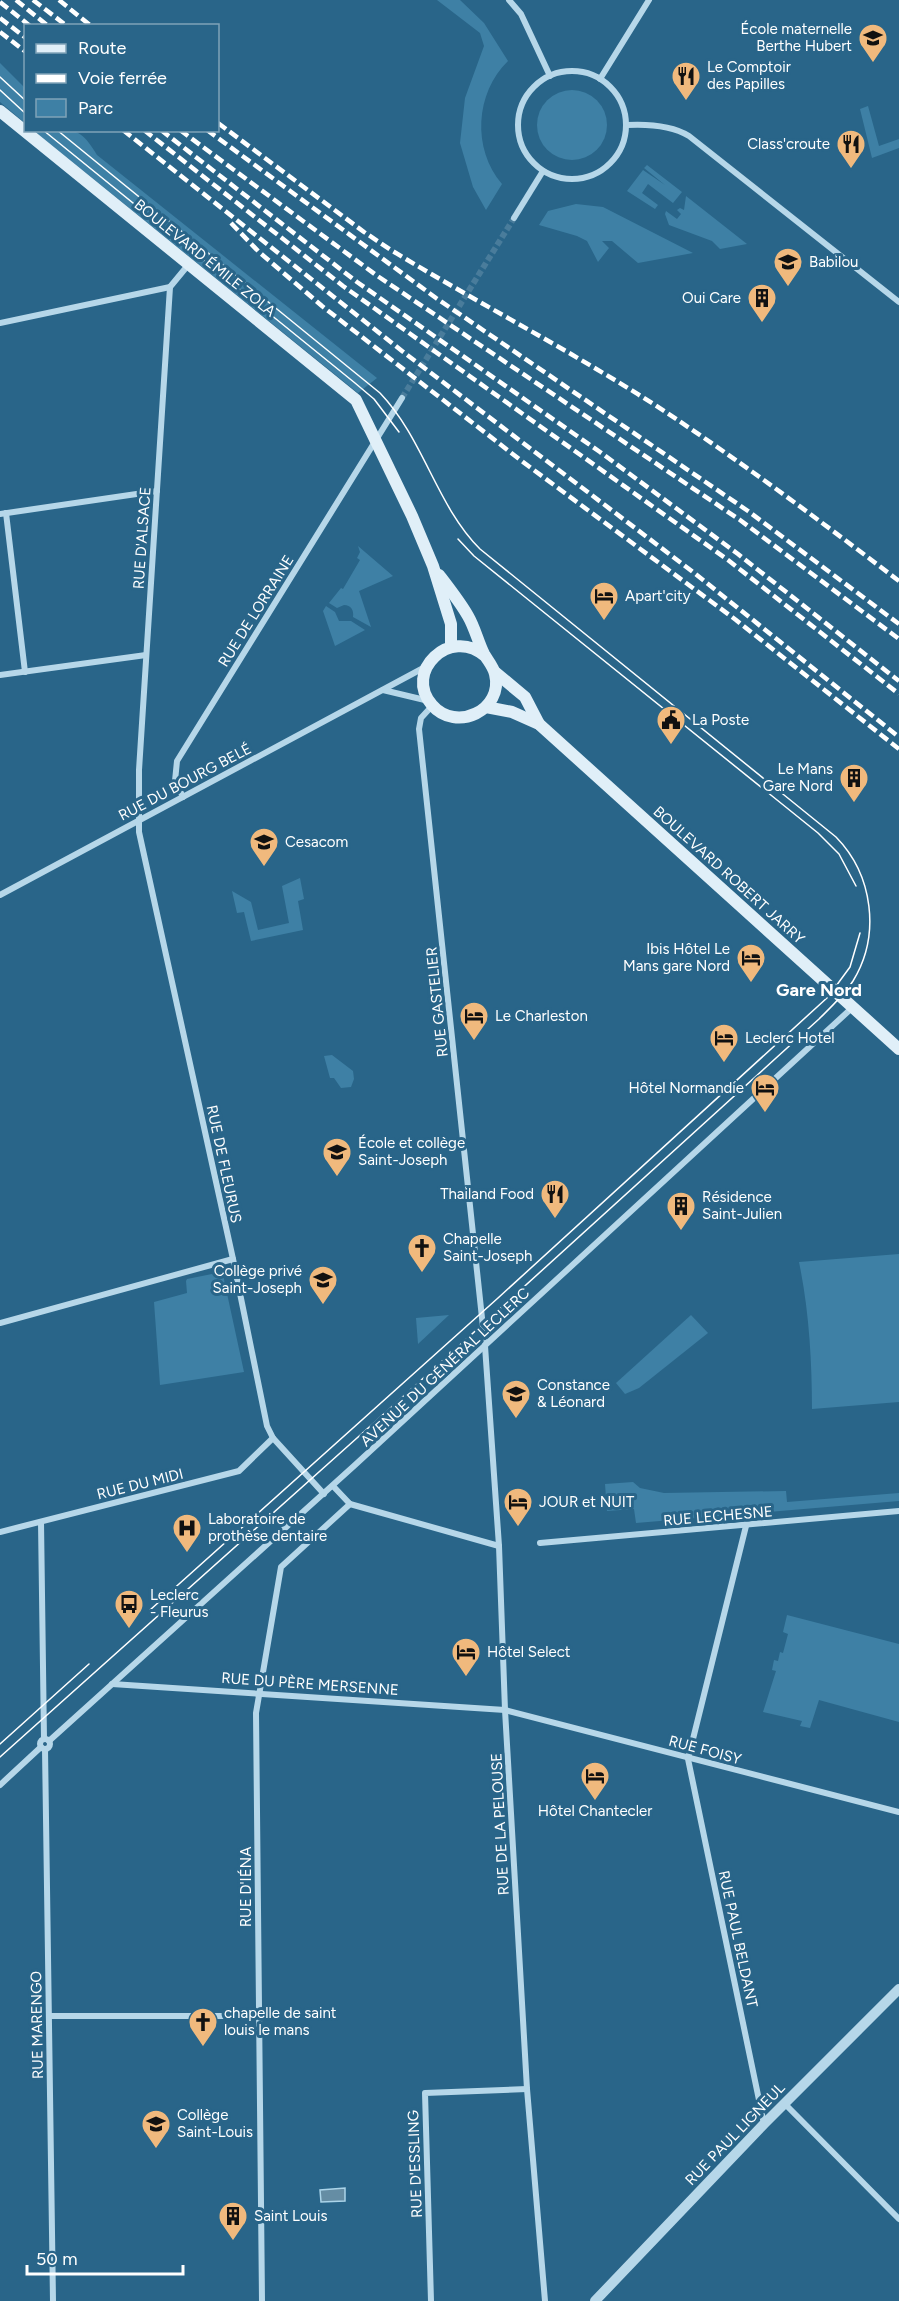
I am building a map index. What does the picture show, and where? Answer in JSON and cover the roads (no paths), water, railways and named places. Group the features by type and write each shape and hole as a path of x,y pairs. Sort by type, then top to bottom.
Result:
{"main road":[{"name":"BOULEVARD ÉMILE ZOLA","path":"0,111 24,130"},
{"name":"BOULEVARD ÉMILE ZOLA","path":"26,132 348,392 356,400 376,441"},
{"name":"BOULEVARD ROBERT JARRY","path":"376,441 412,516 433,567 451,624 451,647"},
{"name":"BOULEVARD ROBERT JARRY","path":"433,567 469,617 485,656 495,672 525,697 539,724"},
{"path":"485,656 469,647 451,647 440,652 428,666 424,683 430,703 447,716 459,718 477,714 486,707 495,690 495,672"},
{"name":"BOULEVARD ROBERT JARRY","path":"486,707 512,712 539,724 899,1048"}],"street":[{"path":"509,0 521,14 550,76"},
{"path":"600,79 649,0"},
{"path":"574,71 588,73 600,79 612,88 620,100 627,125 620,152 607,167 597,174 571,180 555,177 543,171 532,163 524,152 519,136 520,108 526,96 535,85 550,76 574,71"},
{"path":"627,125 678,129 689,136 899,302"},
{"path":"514,218 543,171"},
{"path":"0,323 170,287 189,264"},
{"name":"RUE D'ALSACE","path":"139,821 139,770 170,287"},
{"name":"RUE DE LORRAINE","path":"183,797 175,781 177,761 402,398"},
{"path":"25,672 3,514 157,491"},
{"path":"0,675 146,655"},
{"name":"RUE DU BOURG BELÉ","path":"0,896 428,666"},
{"path":"382,690 430,703"},
{"name":"RUE GASTELIER","path":"430,703 421,718 419,729 485,1346"},
{"name":"RUE DE FLEURUS","path":"139,821 142,850 233,1259 267,1426 273,1438 324,1494"},
{"name":"AVENUE DU GÉNÉRAL LECLERC","path":"47,1740 333,1486 853,1007"},
{"path":"0,1323 233,1259"},
{"name":"RUE DE LA PELOUSE","path":"485,1346 499,1546 505,1710 527,2089 545,2301"},
{"name":"RUE DU MIDI","path":"0,1532 239,1471 273,1438"},
{"path":"333,1486 350,1504 499,1546"},
{"name":"RUE D'IÉNA","path":"262,2301 256,1713 281,1567 350,1504"},
{"name":"RUE LECHESNE","path":"540,1543 899,1511"},
{"path":"0,1785 43,1748 49,1747 41,1522"},
{"path":"688,1759 746,1526"},
{"name":"RUE DU PÈRE MERSENNE","path":"112,1684 505,1710"},
{"name":"RUE FOISY","path":"505,1710 899,1812"},
{"name":"RUE MARENGO","path":"43,1748 52,2301"},
{"name":"RUE PAUL BELDANT","path":"688,1759 764,2124"},
{"name":"RUE PAUL LIGNEUL","path":"595,2301 764,2124 899,1989"},
{"path":"49,2016 259,2016"},
{"name":"RUE D'ESSLING","path":"431,2301 425,2093 527,2089"},
{"path":"785,2104 899,2219"}],"tunnel":[{"path":"402,398 514,218"}],"tram line":[{"path":"0,77 24,99"},
{"path":"0,90 24,112"},
{"path":"45,132 374,399 399,432"},
{"path":"0,1757 376,1421 819,1019 853,981 862,963 870,925 865,887 849,852 836,837 480,549 452,513 408,431 380,393 59,132"},
{"path":"458,539 474,556 818,833 839,854 856,886"},
{"path":"150,1610 498,1298 828,997 850,967 860,933"},
{"path":"0,1744 89,1664"}],"railway":[{"path":"16,0 46,24"},
{"path":"33,0 64,24"},
{"path":"59,0 89,24"},
{"path":"0,2 28,24"},
{"path":"0,18 24,36"},
{"path":"0,32 24,50"},
{"path":"219,124 391,250 655,405 778,491 899,581"},
{"path":"126,132 402,351 693,572 899,737"},
{"path":"147,132 343,286 728,560 899,694"},
{"path":"164,132 357,282 600,452 738,554 899,681"},
{"path":"183,132 376,275 740,520 899,639"},
{"path":"210,132 436,298 748,511 899,624"},
{"path":"231,223 259,252 322,306 523,462 736,620 899,749"}],"place":[{"name":"École maternelle Berthe Hubert","path":"873,64"},
{"name":"Le Comptoir des Papilles","path":"686,102"},
{"name":"Class'croute","path":"851,170"},
{"name":"Babilou","path":"788,288"},
{"name":"Oui Care","path":"762,324"},
{"name":"Apart'city","path":"604,622"},
{"name":"La Poste","path":"671,746"},
{"name":"Le Mans Gare Nord","path":"854,804"},
{"name":"Cesacom","path":"264,868"},
{"name":"Ibis Hôtel Le Mans gare Nord","path":"751,984"},
{"name":"Le Charleston","path":"474,1042"},
{"name":"Leclerc Hotel","path":"724,1064"},
{"name":"Hôtel Normandie","path":"765,1114"},
{"name":"École et collège Saint-Joseph","path":"337,1178"},
{"name":"Thailand Food","path":"555,1220"},
{"name":"Résidence Saint-Julien","path":"681,1232"},
{"name":"Chapelle Saint-Joseph","path":"422,1274"},
{"name":"Collège privé Saint-Joseph","path":"323,1306"},
{"name":"Constance & Léonard","path":"516,1420"},
{"name":"JOUR et NUIT","path":"518,1528"},
{"name":"Laboratoire de prothèse dentaire","path":"187,1554"},
{"name":"Leclerc - Fleurus","path":"129,1630"},
{"name":"Hôtel Select","path":"466,1678"},
{"name":"Hôtel Chantecler","path":"595,1802"},
{"name":"chapelle de saint louis le mans","path":"203,2048"},
{"name":"Collège Saint-Louis","path":"156,2150"},
{"name":"Saint Louis","path":"233,2242"}],"district":[{"name":"Gare Nord","path":"819,990"}]}
